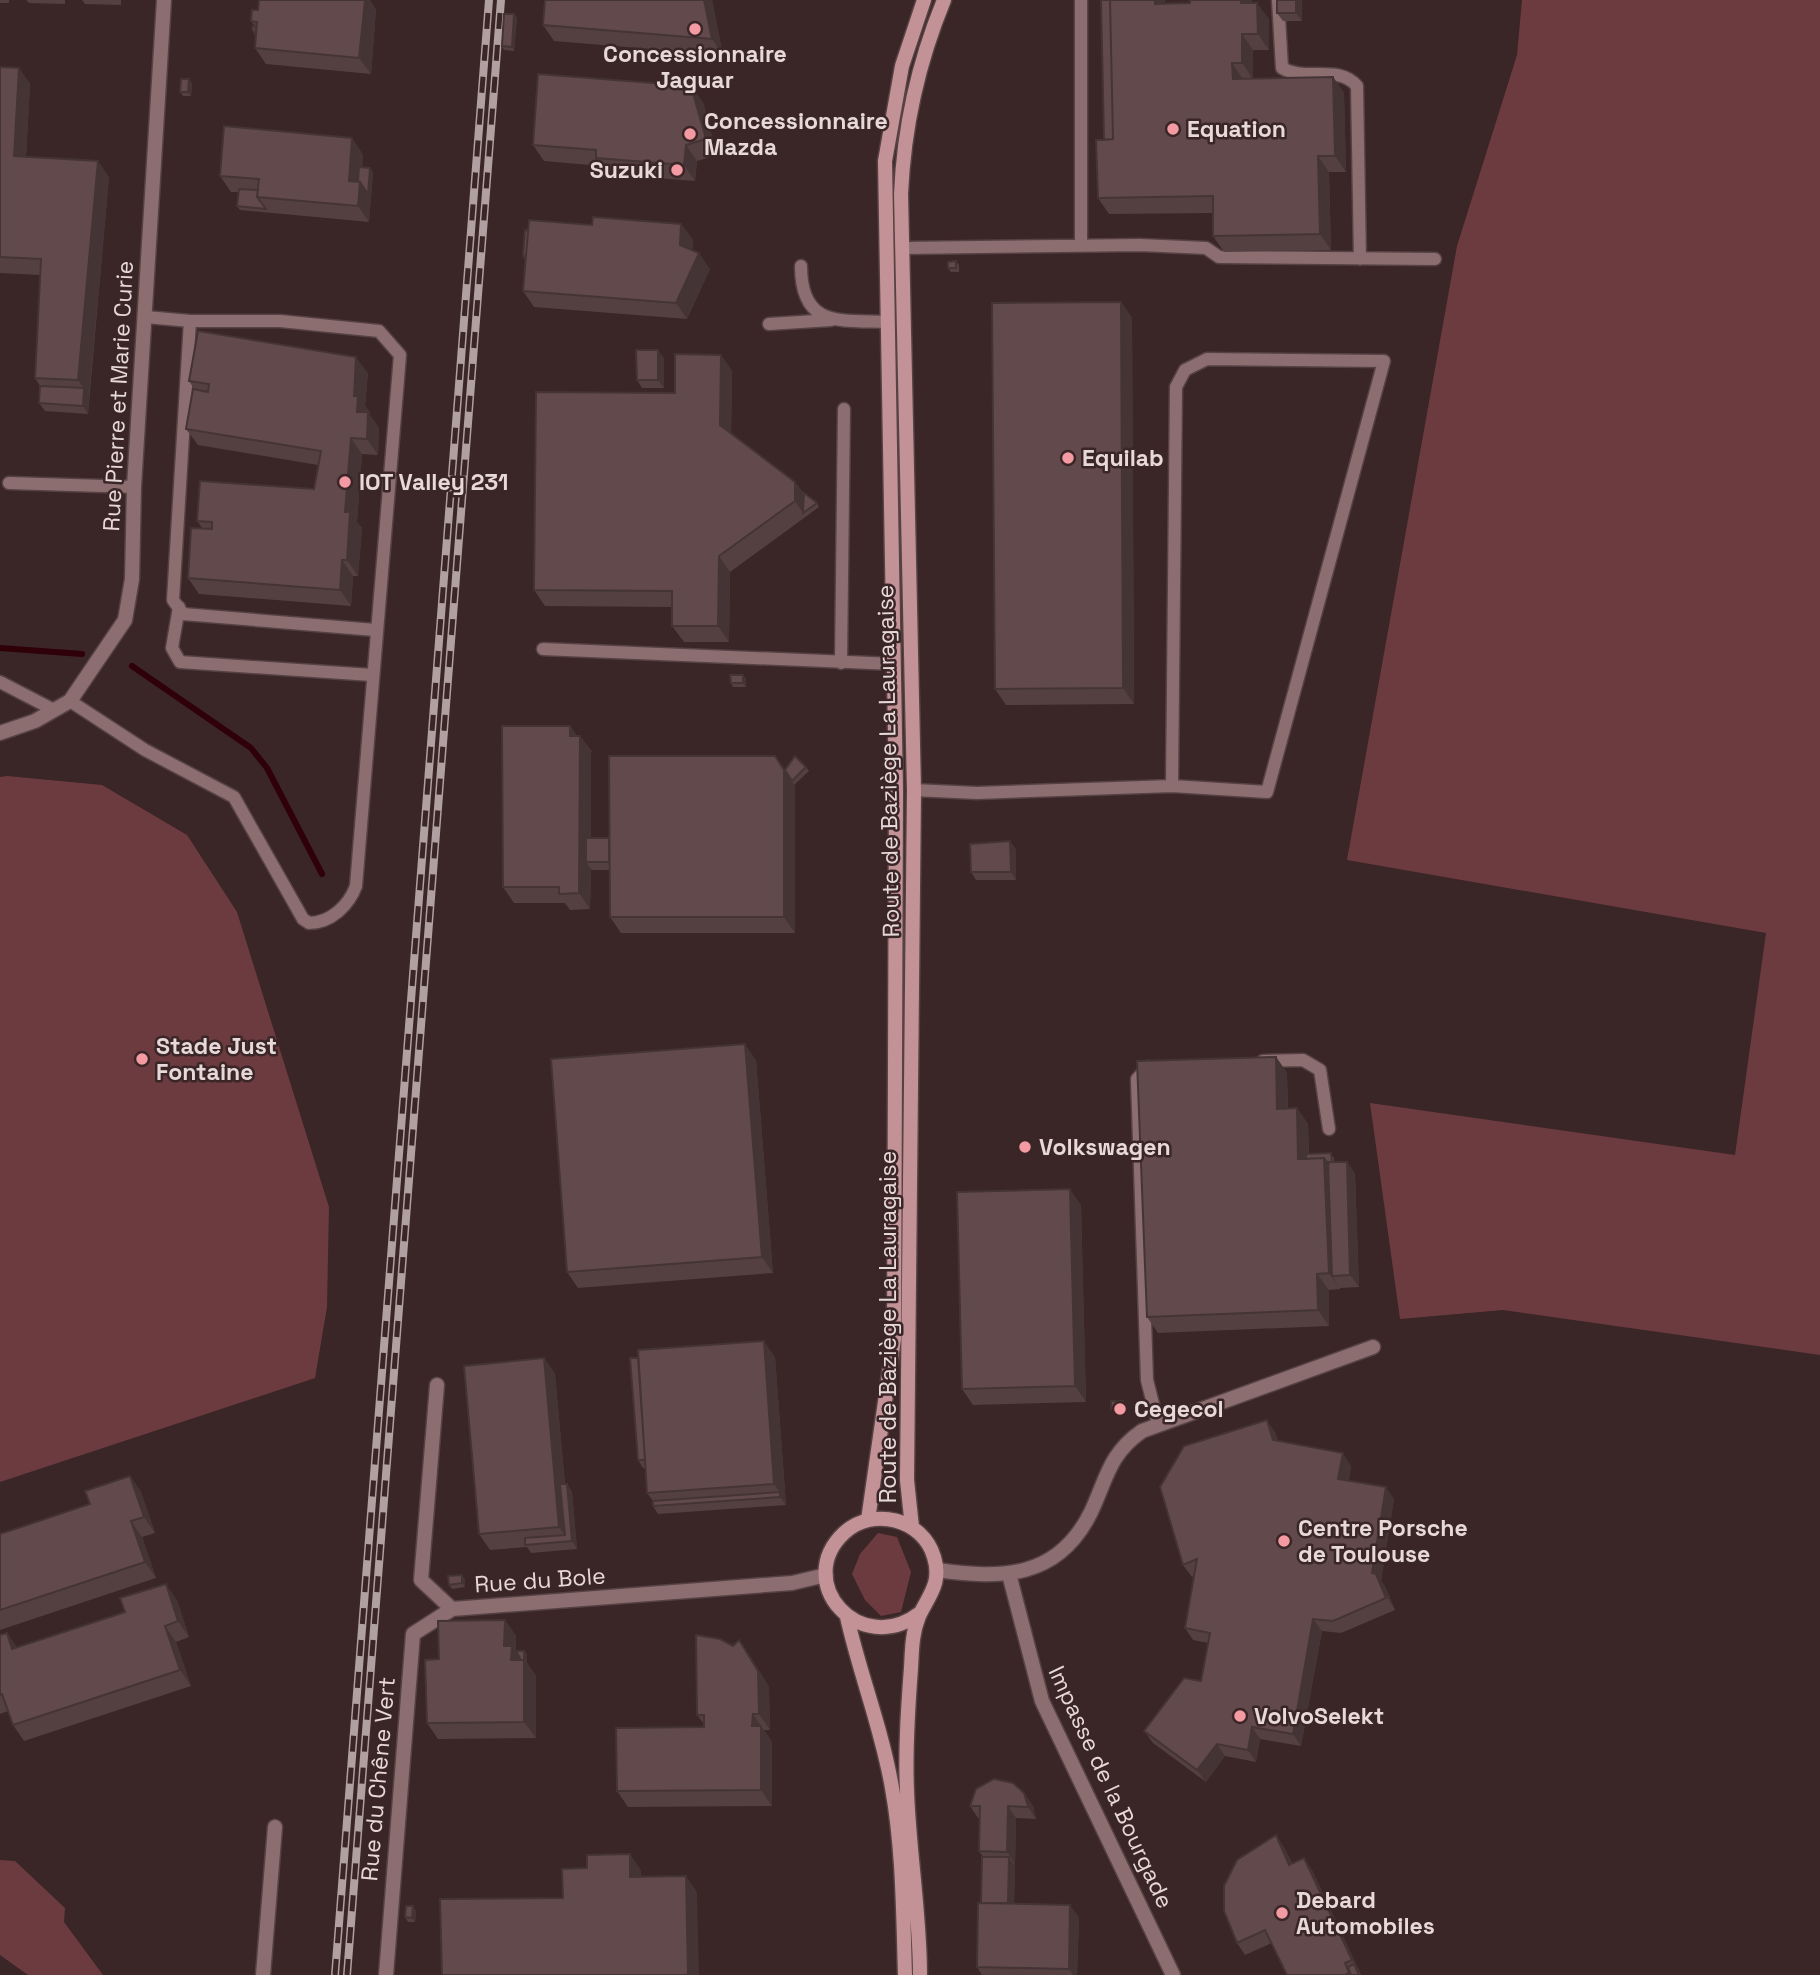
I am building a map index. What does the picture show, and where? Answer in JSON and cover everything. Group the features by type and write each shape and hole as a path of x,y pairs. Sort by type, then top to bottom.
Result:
{"main road":[{"name":"Route de Baziège La Lauragaise","path":"868,1520 894,1339 894,664 885,161 902,66 924,0"},
{"name":"Route de Baziège La Lauragaise","path":"912,1527 907,1480 914,790 903,156 911,101 923,54 944,0"},
{"path":"847,1617 871,1628 884,1629 910,1621 920,1613 934,1593 937,1570 932,1549 912,1527 886,1518 856,1524 837,1540 831,1551 826,1575 832,1598 847,1617 859,1671 876,1716 893,1789 905,1975"},
{"path":"920,1613 913,1637 906,1786 920,1975"}],"street":[{"name":"Rue Pierre et Marie Curie","path":"0,733 35,721 70,701 87,680 125,620 132,579 134,487 164,0"},
{"path":"937,1570 974,1575 1009,1574 1030,1570 1046,1562 1070,1543 1091,1512 1114,1457 1127,1442 1158,1424 1373,1347"},
{"name":"Rue du Bole","path":"437,1385 421,1580 452,1609 792,1583 826,1575"},
{"name":"Impasse de la Bourgade","path":"1009,1574 1042,1701 1173,1975"},
{"name":"Rue du Chêne Vert","path":"386,1975 413,1634 452,1609"},
{"path":"262,1975 275,1827"}],"lane":[{"path":"1081,0 1081,245"},
{"path":"1278,0 1282,68 1294,75 1340,75 1357,86 1360,259"},
{"path":"903,248 1081,245 1206,248 1219,257 1435,259"},
{"path":"801,267 801,291 809,306 831,320"},
{"path":"70,701 145,750 234,797 297,912 309,923 317,923 346,905 356,886 375,630 400,355 379,331 280,321 190,321 146,317"},
{"path":"769,324 831,320 888,322"},
{"path":"190,321 173,600 183,614 375,630"},
{"path":"914,790 977,793 1172,786 1267,792 1384,360 1207,359 1185,370 1176,387 1172,786"},
{"path":"841,663 844,409"},
{"path":"9,483 134,487"},
{"path":"178,607 172,648 180,662 372,675"},
{"path":"543,649 894,664"},
{"path":"0,682 54,710"},
{"path":"1247,1062 1303,1060 1320,1070 1329,1129"},
{"path":"1158,1424 1147,1380 1137,1079 1150,1064 1164,1064"}],"shaded area":[{"path":"1522,0 1820,0 1820,1355 1503,1310 1400,1319 1370,1103 1735,1155 1766,933 1347,860 1457,246 1517,55"},
{"name":"Stade Just Fontaine","path":"0,777 102,785 187,835 237,912 329,1207 327,1307 315,1378 0,1482"},
{"path":"878,1533 897,1537 911,1572 901,1612 881,1616 865,1600 852,1574 860,1554"},
{"path":"0,1860 15,1861 65,1908 64,1922 103,1975 28,1975 0,1955"}],"building":[{"path":"259,0 365,0 359,58 255,48 257,22 251,21 252,10 258,10"},
{"path":"545,0 704,0 712,39 543,25"},
{"path":"1101,0 1110,0 1113,139 1104,140"},
{"path":"1110,0 1155,0 1155,4 1190,3 1190,0 1241,0 1241,3 1257,3 1258,34 1242,34 1242,63 1232,63 1233,79 1333,77 1335,156 1318,156 1320,234 1213,236 1213,196 1098,198 1096,140 1113,139"},
{"path":"1277,0 1296,0 1296,13 1277,13"},
{"path":"504,14 514,14 512,47 502,46"},
{"path":"0,67 19,68 14,156 98,161 78,380 35,378 41,259 0,257"},
{"path":"538,74 691,86 706,139 686,145 684,165 596,158 596,150 533,145"},
{"path":"181,79 189,79 188,92 180,92"},
{"path":"224,126 352,138 349,181 360,182 358,206 257,197 259,179 220,176"},
{"path":"359,167 370,168 368,194 358,181"},
{"path":"239,189 258,190 257,197 266,209 237,206"},
{"path":"593,217 681,224 680,245 699,253 676,303 523,291 529,220 592,225"},
{"path":"525,230 528,231 526,256 523,256"},
{"path":"956,261 956,268 948,268 948,262"},
{"name":"Equilab","path":"1121,302 1123,688 995,689 992,303"},
{"name":"IOT Valley 231","path":"198,331 356,357 354,396 358,396 357,412 368,412 367,439 351,438 345,512 350,512 347,560 342,560 340,590 188,578 191,528 212,529 212,522 197,521 200,481 314,489 321,451 186,429 193,389 208,392 209,384 189,381"},
{"path":"636,350 658,350 658,380 637,380"},
{"path":"675,354 721,355 720,425 795,482 795,501 719,556 718,626 672,626 672,591 534,590 536,392 675,393"},
{"path":"40,386 84,388 83,406 39,403"},
{"path":"804,493 817,503 803,513"},
{"path":"730,675 743,675 743,683 731,683"},
{"path":"502,726 570,726 570,736 580,736 579,893 559,894 559,887 503,887"},
{"path":"609,756 775,756 784,770 784,917 610,917"},
{"path":"795,756 806,767 792,781 785,770"},
{"path":"586,838 609,838 609,862 586,862"},
{"path":"1010,841 1011,872 971,872 970,844"},
{"path":"745,1044 762,1257 567,1272 551,1059"},
{"path":"1276,1057 1277,1109 1297,1108 1298,1159 1324,1158 1329,1273 1317,1274 1318,1310 1147,1317 1137,1061"},
{"path":"1331,1153 1332,1162 1328,1162 1329,1165 1324,1158 1306,1159 1306,1154"},
{"path":"1328,1162 1347,1162 1350,1275 1332,1276"},
{"path":"1070,1189 1075,1386 962,1389 957,1192"},
{"path":"764,1341 774,1484 647,1493 638,1350"},
{"path":"544,1358 559,1527 479,1534 464,1366"},
{"path":"630,1358 638,1358 645,1460 638,1460"},
{"path":"1111,1401 1123,1401 1123,1409 1111,1409"},
{"name":"Centre Porsche de Toulouse","path":"1267,1420 1273,1440 1343,1453 1338,1479 1386,1487 1372,1573 1376,1574 1386,1598 1333,1621 1313,1619 1293,1734 1252,1727 1248,1750 1217,1744 1197,1770 1144,1731 1184,1678 1201,1681 1210,1633 1185,1628 1197,1559 1183,1565 1160,1487 1184,1446"},
{"path":"130,1476 144,1517 131,1521 145,1562 0,1610 0,1534 90,1504 85,1491"},
{"path":"560,1484 567,1484 572,1541 525,1545 525,1538 565,1535"},
{"path":"780,1492 780,1497 653,1506 653,1501"},
{"path":"462,1575 462,1583 449,1585 448,1576"},
{"path":"166,1584 178,1621 165,1626 180,1670 13,1725 2,1694 0,1695 0,1635 7,1633 12,1649 125,1612 120,1598"},
{"path":"505,1620 504,1646 512,1646 511,1660 524,1660 524,1722 427,1723 425,1660 439,1659 438,1621"},
{"path":"696,1635 720,1639 733,1646 739,1640 758,1671 759,1714 753,1714 752,1726 761,1726 761,1790 617,1791 616,1728 704,1727 704,1715 697,1715"},
{"path":"516,1651 524,1651 524,1660 520,1660"},
{"path":"994,1779 1013,1783 1024,1793 1028,1807 1008,1806 1007,1852 979,1851 980,1806 970,1806 976,1789"},
{"name":"Debard Automobiles","path":"1276,1835 1289,1865 1304,1858 1352,1960 1345,1963 1349,1973 1287,1975 1265,1930 1237,1943 1224,1911 1224,1886 1237,1860"},
{"path":"630,1854 630,1877 686,1876 688,1975 442,1975 440,1899 563,1898 562,1869 587,1868 587,1855"},
{"path":"982,1857 1009,1857 1008,1903 981,1903"},
{"path":"978,1903 1070,1905 1069,1969 977,1967"},
{"path":"406,1906 413,1906 412,1918 405,1917"},
{"path":"1354,1964 1359,1975 1351,1975 1348,1967"}],"waterway":[{"path":"0,648 82,654"},
{"path":"132,666 251,748 267,768 322,874"}],"railway":[{"path":"335,1975 489,0"},
{"path":"347,1975 501,0"}],"place":[{"name":"Concessionnaire Jaguar","path":"695,29"},
{"name":"Equation","path":"1173,129"},
{"name":"Concessionnaire Mazda","path":"690,134"},
{"name":"Suzuki","path":"677,170"},
{"name":"Equilab","path":"1068,458"},
{"name":"IOT Valley 231","path":"345,482"},
{"name":"Stade Just Fontaine","path":"142,1059"},
{"name":"Volkswagen","path":"1025,1147"},
{"name":"Cegecol","path":"1120,1409"},
{"name":"Centre Porsche de Toulouse","path":"1284,1541"},
{"name":"VolvoSelekt","path":"1240,1716"},
{"name":"Debard Automobiles","path":"1282,1913"}]}
